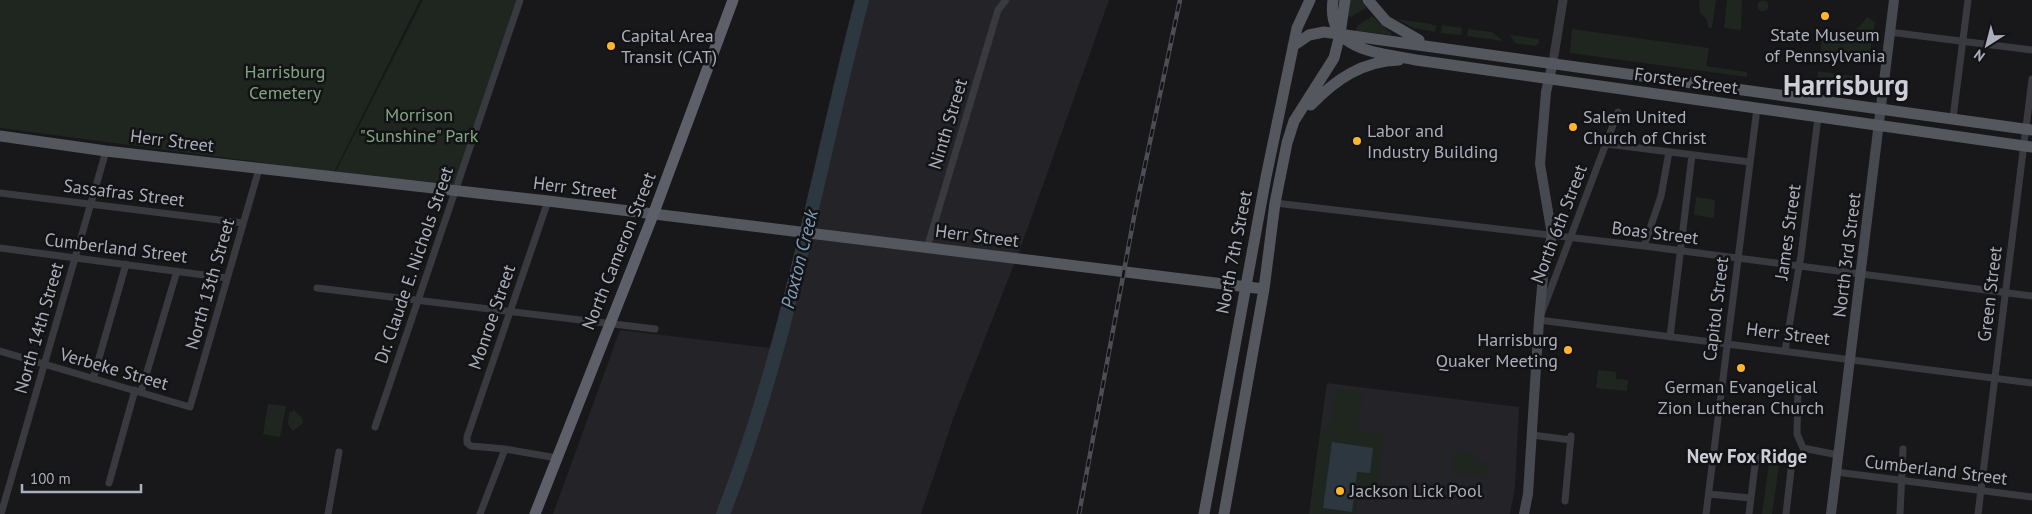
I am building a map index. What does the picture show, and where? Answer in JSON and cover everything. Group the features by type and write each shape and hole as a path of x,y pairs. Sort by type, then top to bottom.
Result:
{"highway":[{"name":"North Cameron Street","path":"535,514 653,215 733,0"}],"main road":[{"name":"North 7th Street","path":"1204,514 1245,287 1293,46 1299,19 1310,0"},
{"path":"1333,0 1334,25 1340,34"},
{"name":"North 7th Street","path":"1224,514 1264,289 1275,203 1290,132 1300,111 1334,58 1340,34 1344,0"},
{"path":"1368,0 1377,12 1395,28 1413,38 1433,45"},
{"name":"North 3rd Street","path":"1831,514 1894,0"},
{"name":"Forster Street","path":"1293,46 1316,32 1340,34 1433,45 2029,129"},
{"name":"Forster Street","path":"1340,34 1354,45 1369,51 1416,60 2028,147"},
{"path":"1290,132 1305,110 1332,84 1344,76 1379,63 1416,60"},
{"path":"1552,236 1540,164 1541,135 1553,62"},
{"name":"Herr Street","path":"0,136 106,151 548,202 1264,289"},
{"name":"North 6th Street","path":"1524,514 1528,494 1543,277 1552,236"}],"street":[{"name":"Dr. Claude E. Nichols Street","path":"375,427 520,0"},
{"name":"Ninth Street","path":"927,248 998,10 1006,0"},
{"path":"1553,62 1563,0"},
{"path":"1953,118 1968,0"},
{"path":"1889,32 2032,50"},
{"name":"Green Street","path":"1978,514 2005,292 2028,147 2032,79"},
{"name":"Capitol Street","path":"1706,514 1756,108"},
{"name":"North 6th Street","path":"1539,320 1618,112"},
{"name":"James Street","path":"1785,350 1800,266 1818,117"},
{"path":"1607,144 1750,162"},
{"name":"North 14th Street","path":"1,514 106,151"},
{"path":"1644,246 1661,196 1669,152"},
{"path":"1670,337 1692,155"},
{"name":"North 13th Street","path":"190,407 259,169"},
{"name":"Sassafras Street","path":"0,193 244,223"},
{"name":"Monroe Street","path":"505,449 471,446 467,443 467,437 548,202"},
{"name":"Boas Street","path":"1275,203 1644,246 2032,296"},
{"name":"Cumberland Street","path":"0,248 227,278"},
{"path":"93,378 126,264"},
{"path":"108,483 177,271"},
{"path":"317,288 655,329"},
{"name":"Herr Street","path":"1539,320 2032,383"},
{"name":"Verbeke Street","path":"0,352 190,407"},
{"path":"1798,386 1798,434 1803,448 1838,455"},
{"path":"1532,435 1571,438 1565,501"},
{"path":"480,514 505,449 557,458"},
{"path":"1900,514 1903,450"},
{"path":"328,514 339,452"},
{"path":"1749,514 1756,456 1792,461 1786,514"},
{"name":"Cumberland Street","path":"1836,472 2032,497"},
{"path":"1708,494 1751,498"}],"shaded area":[{"path":"864,0 1109,0 1019,252 953,419 921,514 553,514 620,330 770,348"},
{"path":"1327,383 1519,407 1515,487 1510,514 1355,514 1357,491 1377,494 1321,425"},
{"name":"Jackson Lick Pool","path":"1332,442 1373,448 1370,473 1357,472 1352,512 1323,508"}],"green space":[{"name":"Harrisburg Cemetery","path":"0,0 420,0 334,172 0,128"},
{"name":"Morrison \"Sunshine\" Park","path":"423,0 517,0 454,184 335,173"},
{"path":"1350,0 1361,0 1366,8 1351,17 1348,16"},
{"path":"1699,0 1716,0 1712,28 1708,27 1707,20 1700,12"},
{"path":"1727,0 1742,0 1741,30 1724,28"},
{"path":"1763,0 1769,6 1763,12 1757,6"},
{"path":"1372,16 1392,35 1356,31 1357,26 1367,19 1371,23 1368,19"},
{"path":"1867,17 1875,22 1868,63 1820,56 1822,38 1848,34"},
{"path":"1397,19 1436,25 1435,32 1413,28"},
{"path":"1442,25 1462,28 1461,35 1441,33"},
{"path":"1468,29 1492,32 1503,41 1467,36"},
{"path":"1572,29 1709,48 1706,66 1747,72 1747,77 1570,53"},
{"path":"1510,35 1539,39 1539,43 1535,46 1515,43"},
{"path":"1818,71 1866,78 1865,86 1860,91 1855,91 1816,85"},
{"path":"1696,197 1715,200 1714,218 1694,215"},
{"path":"1598,370 1616,372 1616,379 1628,380 1627,391 1596,388"},
{"path":"1336,388 1363,393 1357,430 1384,434 1377,494 1357,491 1355,514 1309,514 1321,425 1330,426"},
{"path":"268,404 286,406 280,437 263,434"},
{"path":"294,410 302,418 303,423 293,431 288,424 289,413"},
{"path":"1455,450 1475,453 1474,461 1488,463 1486,477 1452,473"},
{"path":"1769,464 1779,466 1772,514 1762,514"}],"waterway":[{"name":"Paxton Creek","path":"723,514 746,451 784,324 862,0"}],"railway":[{"path":"1079,514 1134,217 1180,0"}],"place":[{"name":"State Museum of Pennsylvania","path":"1825,16"},
{"name":"Capital Area Transit (CAT)","path":"611,46"},
{"name":"Salem United Church of Christ","path":"1573,127"},
{"name":"Labor and Industry Building","path":"1357,141"},
{"name":"Harrisburg Quaker Meeting","path":"1568,350"},
{"name":"German Evangelical Zion Lutheran Church","path":"1741,368"},
{"name":"Jackson Lick Pool","path":"1340,491"}],"district":[{"name":"Harrisburg","path":"1846,85"},
{"name":"New Fox Ridge","path":"1747,456"}]}
